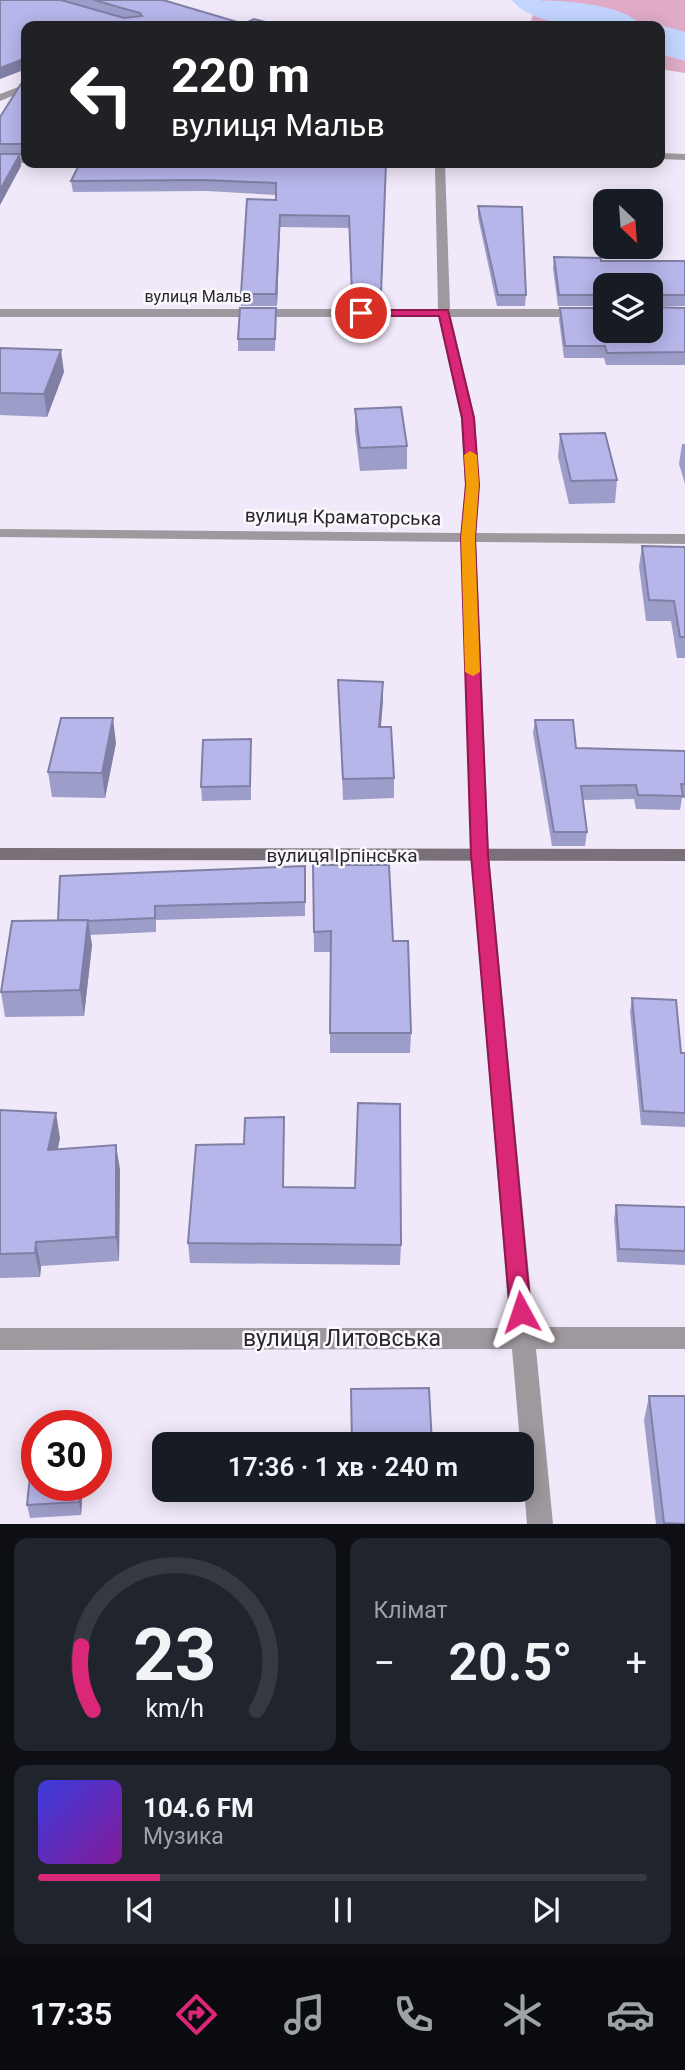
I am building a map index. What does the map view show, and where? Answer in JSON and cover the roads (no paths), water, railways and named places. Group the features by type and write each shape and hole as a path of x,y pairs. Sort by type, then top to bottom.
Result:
{"street":[{"path":"0,99 21,89"},
{"path":"665,156 685,157"},
{"path":"0,160 21,161"},
{"path":"440,168 444,313 468,418 472,485 468,538 480,855 540,1524"},
{"name":"вулиця Мальв","path":"0,313 593,313"},
{"name":"вулиця Краматорська","path":"0,533 685,539"},
{"name":"вулиця Ірпінська","path":"0,854 685,855"},
{"name":"вулиця Литовська","path":"0,1339 685,1338"}],"waterway":[{"path":"534,0 603,21"},
{"path":"665,41 685,47"}]}
